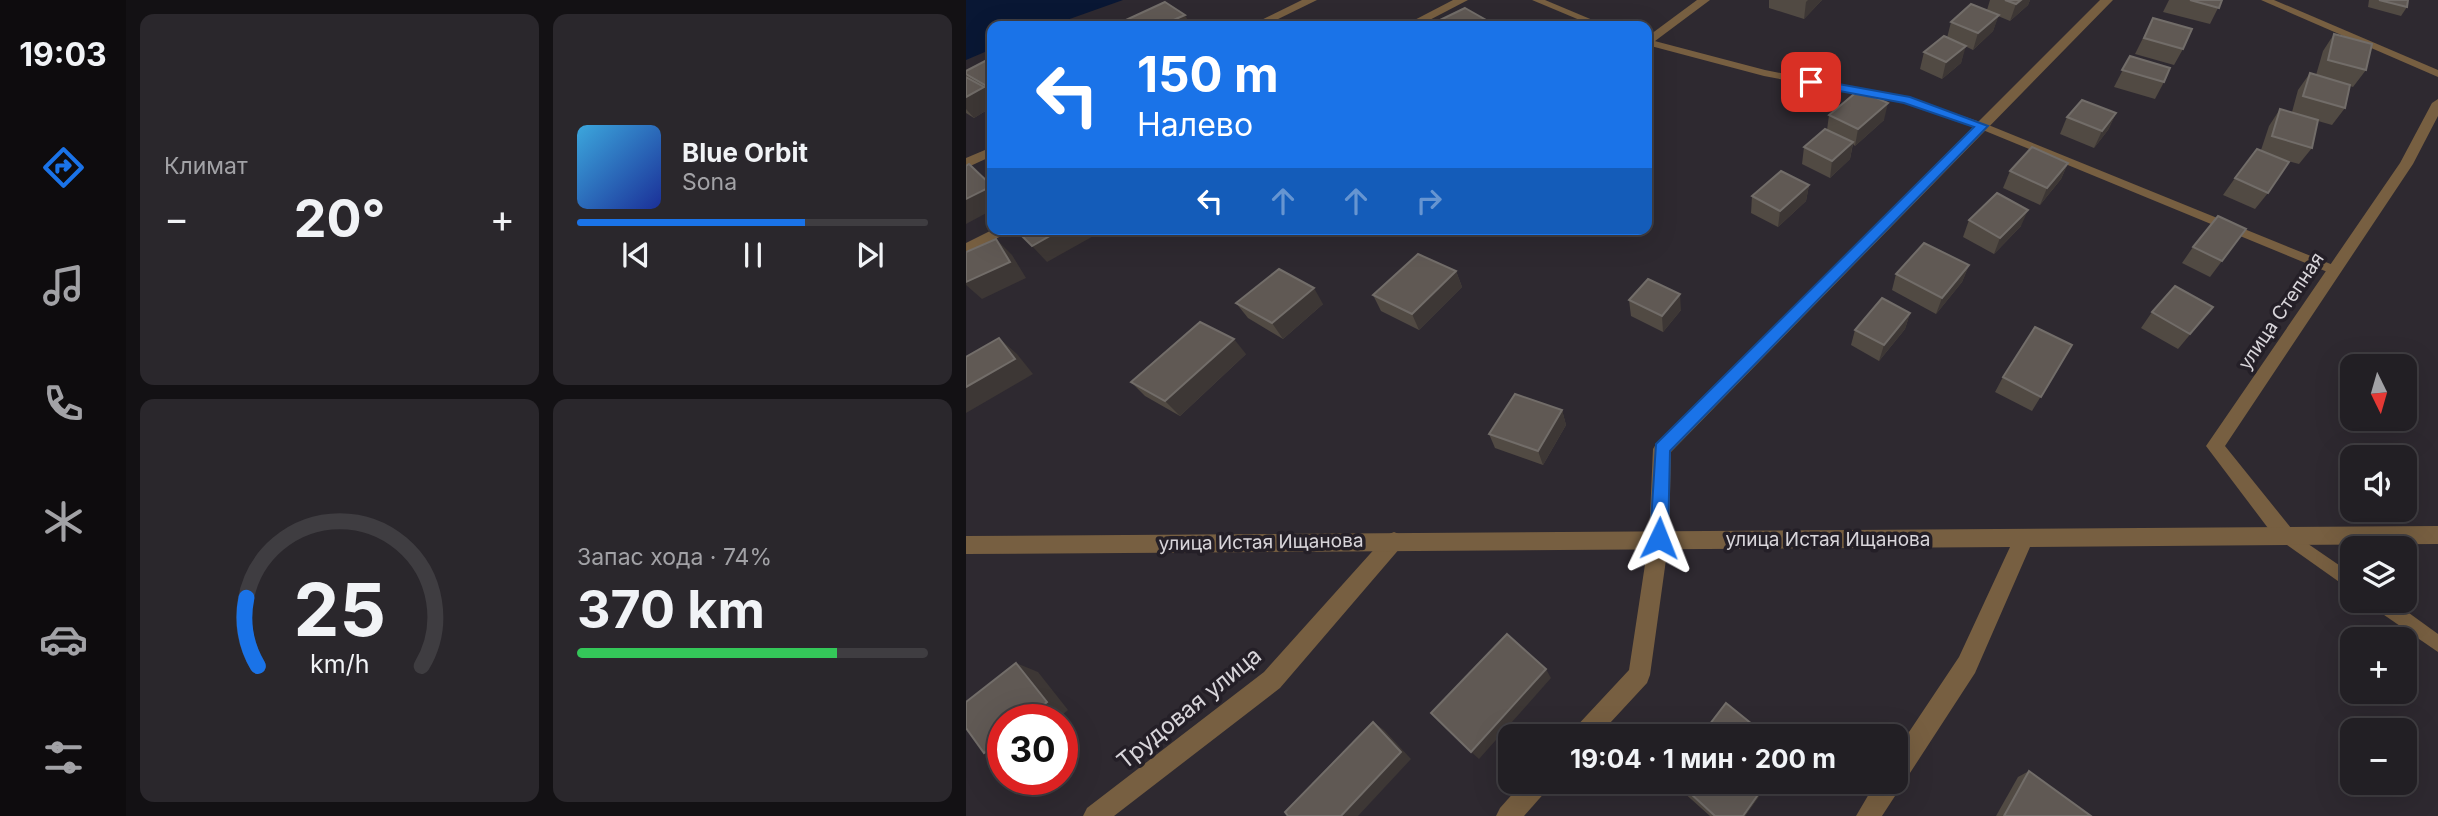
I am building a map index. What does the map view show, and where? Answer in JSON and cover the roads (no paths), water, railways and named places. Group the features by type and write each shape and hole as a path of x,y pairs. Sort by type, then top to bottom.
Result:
{"street":[{"path":"1266,21 1311,0"},
{"path":"1419,21 1462,0"},
{"path":"1652,39 1704,0"},
{"path":"1594,724 1639,675 1659,538 1661,449 2107,0"},
{"name":"улица Степная","path":"2284,534 2215,446 2406,164 2438,103"},
{"path":"966,163 987,153"},
{"path":"966,250 995,235"},
{"name":"улица Истая Ищанова","path":"966,545 1659,538 2023,540 2284,534 2438,535"},
{"path":"1908,754 1967,665 2023,540"},
{"name":"Трудовая улица","path":"1095,816 1272,680 1394,541"},
{"path":"1508,816 1528,794"},
{"path":"1868,816 1882,794"}],"lane":[{"path":"1537,0 1590,21"},
{"path":"2266,0 2438,74"},
{"path":"1652,44 1764,73 1906,100 1982,126 2334,270"},
{"path":"2284,534 2340,574"},
{"path":"2394,613 2438,644"}],"water":[{"path":"966,0 1123,0 1064,21 987,21 987,51 966,60"}]}
